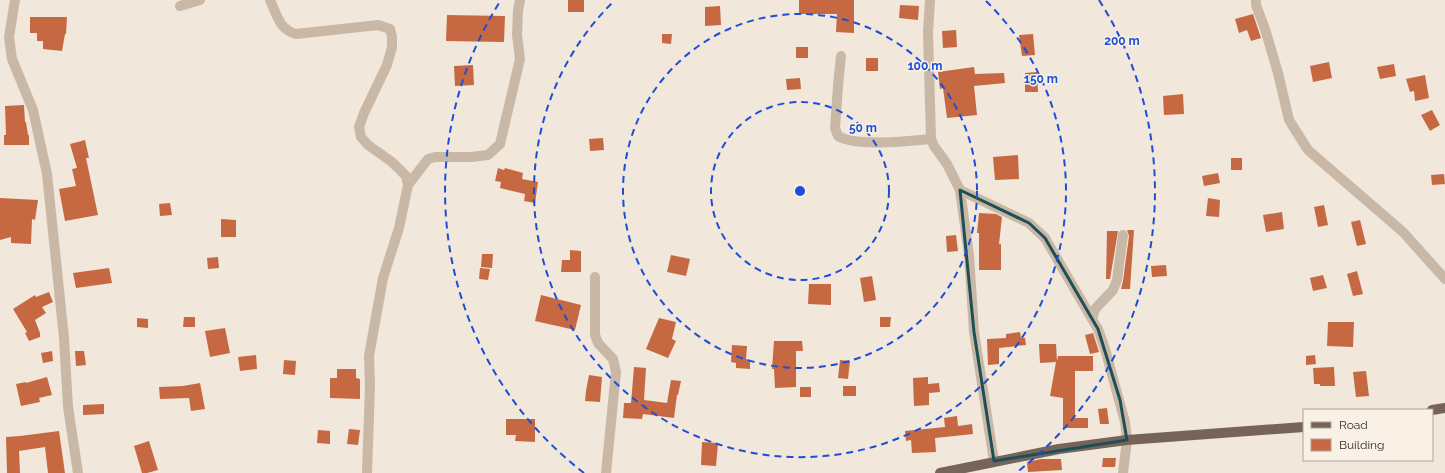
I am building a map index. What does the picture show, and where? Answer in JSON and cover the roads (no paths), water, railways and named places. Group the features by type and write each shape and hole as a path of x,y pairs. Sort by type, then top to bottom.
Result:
{"main road":[{"path":"1433,410 1445,408"},
{"path":"940,473 1059,449 1127,440 1303,427"}],"street":[{"path":"15,0 9,38 12,59 33,110 47,174 64,338 68,407 78,473"},
{"path":"180,6 200,0"},
{"path":"270,0 280,24 288,31 296,34 378,25 390,29 392,38 392,48 387,65 364,113 359,127 361,137 368,145 392,162 406,176 408,185 399,228 383,278 370,356 367,473"},
{"path":"408,185 428,159 435,157 471,157 488,155 500,144 520,59 517,35 520,0"},
{"path":"930,0 928,32 931,139 934,146 947,164 960,190 969,255 974,332 994,461"},
{"path":"1256,0 1256,5 1278,73 1289,120 1308,150 1403,232 1445,279"},
{"path":"841,56 835,128 838,136 848,141 881,142 931,139"},
{"path":"960,190 1029,223 1045,238 1092,318 1105,348 1125,422 1127,440 1124,473"},
{"path":"1092,318 1095,309 1113,290 1117,280 1123,235"},
{"path":"595,277 596,335 598,343 614,359 616,372 606,473"}]}
